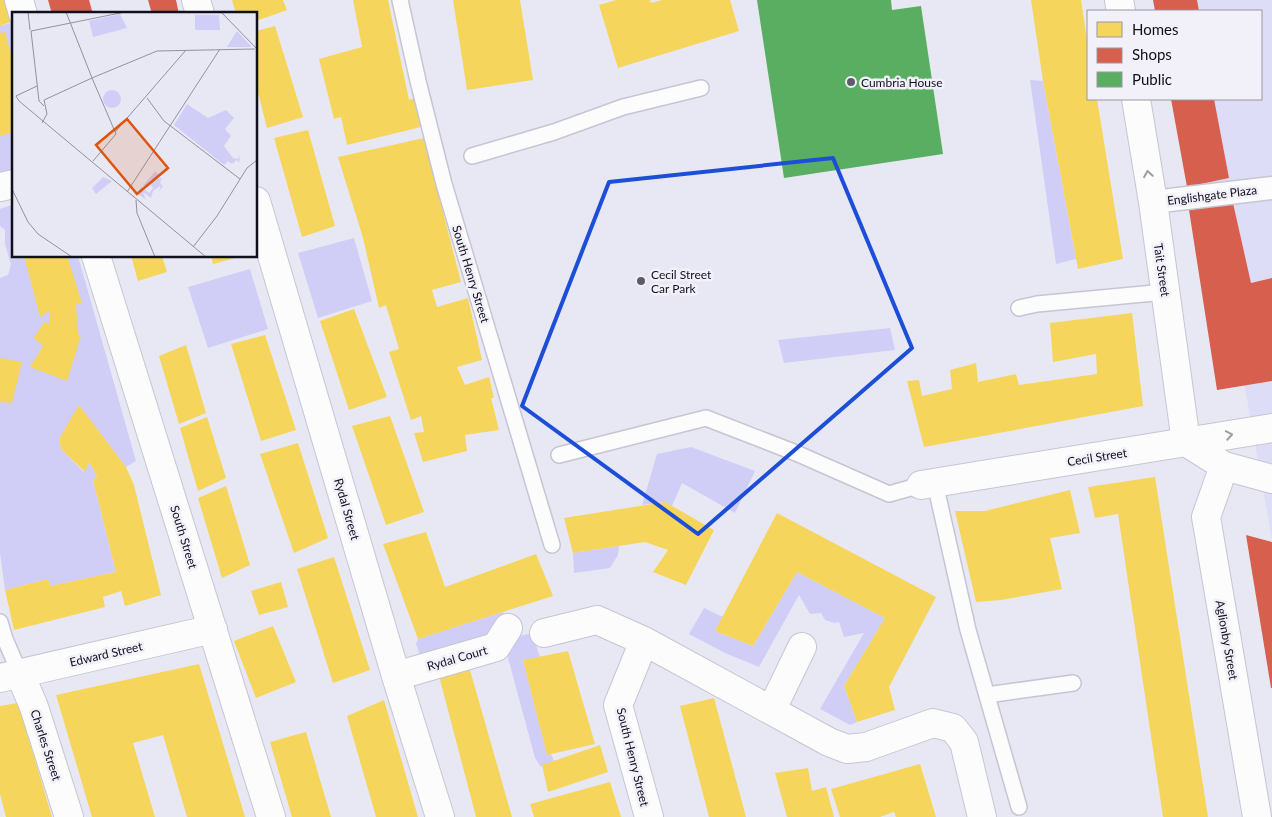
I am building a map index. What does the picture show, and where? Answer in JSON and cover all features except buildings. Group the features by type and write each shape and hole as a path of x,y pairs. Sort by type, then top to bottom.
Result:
{"street":[{"name":"Tait Street","path":"1136,100 1153,202 1186,442"},
{"name":"Englishgate Plaza","path":"1153,202 1272,188"},
{"name":"Rydal Street","path":"258,208 396,676 440,817"},
{"name":"South Street","path":"97,258 271,817"},
{"name":"Cecil Street","path":"928,484 1272,428"},
{"path":"1186,442 1224,466 1272,480"},
{"name":"Aglionby Street","path":"1224,466 1206,517 1257,817"},
{"path":"544,633 597,620 644,641 829,742 846,749 866,746 933,723 954,728 964,742 982,817"},
{"name":"Rydal Court","path":"396,676 496,647 508,628"},
{"name":"Edward Street","path":"10,676 212,629"},
{"name":"South Henry Street","path":"644,641 618,705 649,817"},
{"path":"772,710 802,647"},
{"name":"Charles Street","path":"10,676 34,707 70,817"}],"lane":[{"name":"South Henry Street","path":"400,0 444,184 552,545"},
{"path":"472,156 554,132 623,106 701,88"},
{"path":"1019,308 1037,304 1165,292"},
{"path":"559,455 706,418 796,453 889,494 928,484 1019,807"},
{"path":"0,622 5,639 10,676"},
{"path":"986,695 1073,683"}],"highlighted area":[{"path":"833,158 912,348 698,534 522,406 609,182"}],"shaded area":[{"path":"1176,0 1272,0 1272,540 1194,100 1262,100 1262,10 1178,10"},
{"path":"12,23 12,186 0,191 0,26"},
{"path":"1030,80 1043,81 1076,259 1056,264"},
{"path":"12,205 12,258 79,258 136,461 126,467 79,406 59,439 61,449 84,472 89,462 97,476 93,480 116,572 50,586 48,579 5,590 0,553 0,278 8,275 11,265 5,244 5,230 0,226 0,209"},
{"path":"354,238 372,301 318,318 298,253"},
{"path":"250,269 268,329 208,348 188,287"},
{"path":"890,328 895,350 784,363 778,340"},
{"path":"691,447 755,471 735,513 682,483 672,506 665,502 642,505 657,454"},
{"path":"619,546 618,555 610,568 574,573 573,553"},
{"path":"797,572 885,618 844,686 857,722 850,725 820,709 864,633 844,637 839,622 834,623 825,620 821,613 810,614 799,595 759,667 725,653 689,634 704,608 723,617 715,631 753,646"},
{"path":"503,612 510,627 424,667 416,644 418,639"},
{"path":"532,633 540,657 523,660 547,754 551,754 554,761 541,767 535,758 507,654 515,637"}],"place":[{"name":"Cumbria House","path":"851,82"},
{"name":"Cecil Street Car Park","path":"641,281"}]}
